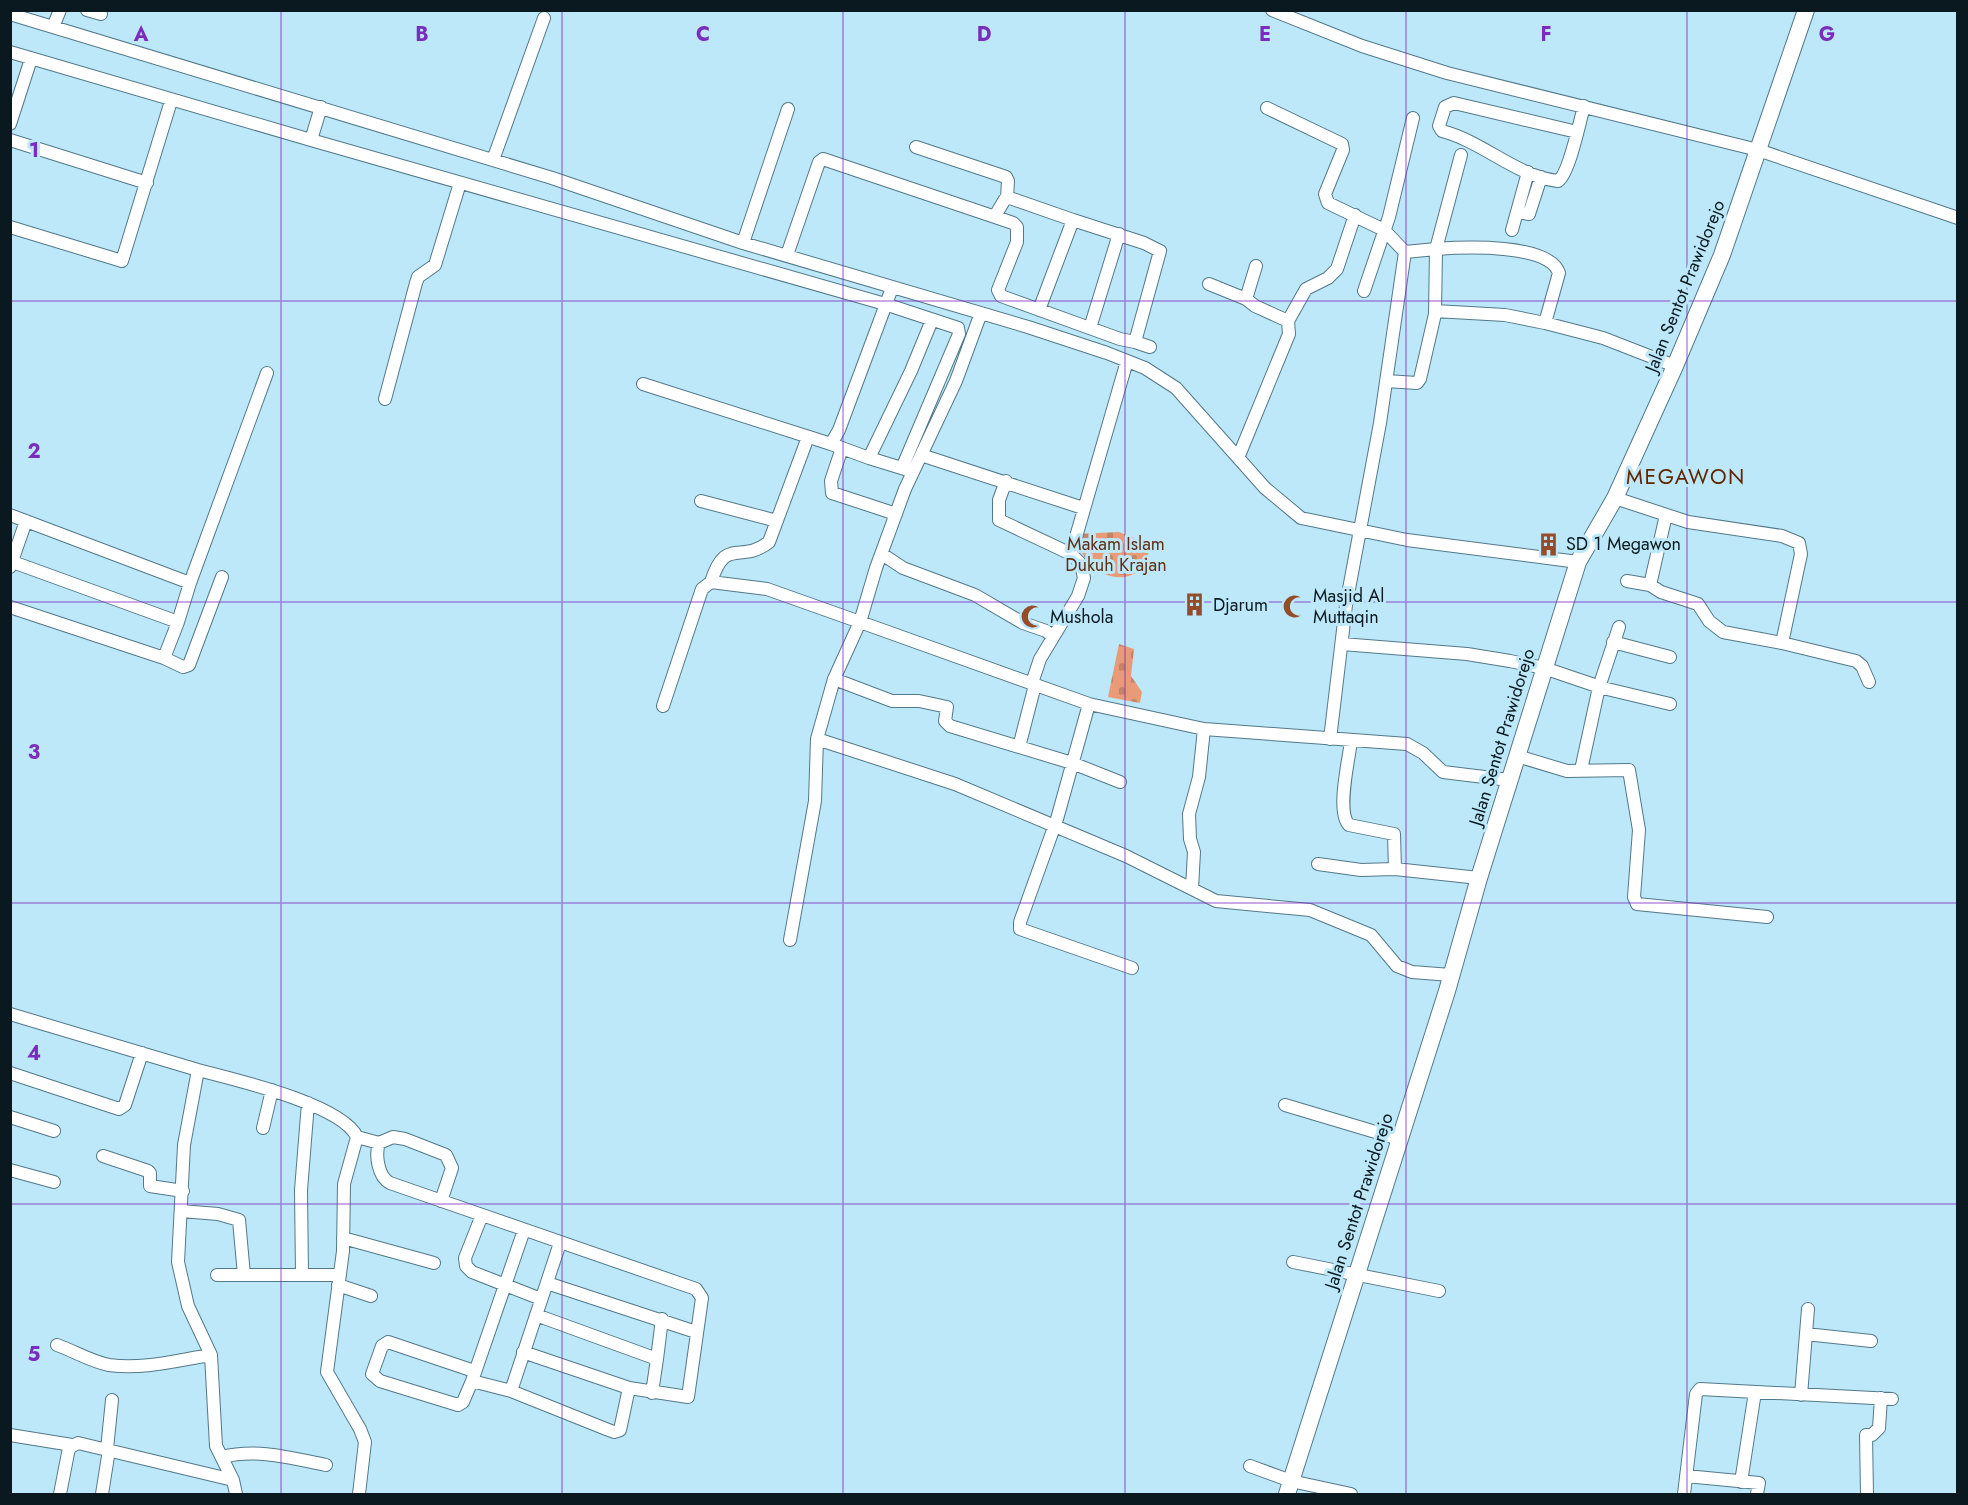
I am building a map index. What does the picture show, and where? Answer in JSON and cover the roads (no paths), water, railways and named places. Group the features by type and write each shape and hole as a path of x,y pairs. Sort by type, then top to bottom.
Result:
{"main road":[{"name":"Jalan Sentot Prawidorejo","path":"1289,1488 1400,1139 1578,562 1615,498 1675,366 1727,241 1806,10"}],"street":[{"path":"87,10 101,14"},
{"path":"1272,10 1362,46 1447,73 1758,150 1958,218"},
{"path":"10,14 56,19 321,107 493,160 692,226 788,252 807,261 892,288 981,313 1017,314 1039,310"},
{"path":"493,160 543,18"},
{"path":"10,52 171,101 314,130 460,183 885,304 958,328 959,334 907,470 896,514 860,622 834,679 817,739 815,801 790,940"},
{"path":"10,124 32,59"},
{"path":"10,227 122,261 171,101"},
{"path":"1577,132 1454,103 1447,104 1439,126 1442,131 1462,136 1480,145 1501,161 1541,177 1561,180 1577,132 1584,106"},
{"path":"314,130 321,107"},
{"path":"1267,108 1342,144 1343,150 1325,196 1328,203 1384,230 1405,252"},
{"path":"743,241 788,109"},
{"path":"1364,291 1384,230 1413,118"},
{"path":"10,140 147,183"},
{"path":"916,147 1006,177 1008,181 1007,198 995,216"},
{"path":"1386,381 1417,383 1419,379 1436,311 1436,249 1461,155"},
{"path":"788,252 819,162 823,159 1013,223 1017,227 1017,242 998,290 1000,296 1017,314 1060,329 1151,372 1176,388 1238,458 1293,513 1313,521 1360,531 1493,553 1578,562"},
{"path":"1512,230 1528,172"},
{"path":"1517,212 1529,214 1541,177"},
{"path":"385,399 416,283 418,278 435,265 460,183"},
{"path":"1007,198 1158,249 1160,253 1135,342"},
{"path":"1238,458 1289,334 1287,321 1306,289 1333,274 1355,215"},
{"path":"1039,310 1073,220"},
{"path":"686,247 692,226"},
{"path":"1089,328 1119,234"},
{"path":"1405,252 1484,247 1546,258 1557,266 1560,273 1545,323"},
{"path":"1330,739 1342,644 1405,252"},
{"path":"801,280 807,261"},
{"path":"1246,299 1256,266"},
{"path":"1209,284 1246,299 1255,306 1287,321"},
{"path":"892,288 839,430 831,481 832,493 896,514"},
{"path":"1039,310 1060,329 1089,328 1150,347"},
{"path":"1436,311 1505,315 1545,323 1603,338 1675,366"},
{"path":"907,470 921,455 956,381 981,313"},
{"path":"869,458 911,371 932,320"},
{"path":"1071,554 1127,361"},
{"path":"164,658 267,373"},
{"path":"643,384 907,470"},
{"path":"663,706 702,589 711,582 717,562 723,556 759,550 769,542 807,437"},
{"path":"921,455 1083,508"},
{"path":"1006,481 999,500 999,520 1071,554 1081,564 1084,578 1078,596 1040,659 1019,747"},
{"path":"1615,498 1688,522 1782,536 1800,544 1794,592 1782,643"},
{"path":"701,501 777,521"},
{"path":"10,515 190,583"},
{"path":"1650,585 1666,515"},
{"path":"26,521 11,563 178,622"},
{"path":"882,554 903,568 975,595 1023,623 1046,631 1052,636"},
{"path":"10,607 164,658 183,667 189,665 222,578"},
{"path":"1627,581 1650,585 1698,604 1709,621 1723,632 1856,660 1862,666 1869,682"},
{"path":"711,582 767,590 1089,705 1204,729 1407,744 1423,753 1443,772 1509,780"},
{"path":"1581,770 1599,687 1619,627"},
{"path":"1613,642 1670,657"},
{"path":"1342,644 1467,654 1544,668 1599,687 1670,705"},
{"path":"834,679 892,701 911,700 947,707 949,709 945,721 950,726 1072,763 1120,782"},
{"path":"1089,705 1055,825 1020,922 1020,929 1132,968"},
{"path":"1192,888 1194,852 1190,839 1189,814 1198,777 1204,729"},
{"path":"817,739 955,784 1055,825 1192,888 1216,902 1310,910 1371,935 1397,966 1412,972 1451,975"},
{"path":"1351,741 1343,809 1346,821 1349,825 1395,834 1395,869"},
{"path":"1517,756 1568,771 1629,770 1639,830 1635,902 1646,906 1767,917"},
{"path":"1318,864 1361,870 1395,869 1479,878"},
{"path":"10,1014 272,1090 308,1104 346,1125 357,1137 380,1143 393,1137 446,1155 452,1168 441,1201"},
{"path":"10,1073 119,1108 124,1105 142,1053"},
{"path":"198,1070 184,1145 178,1262 183,1289 211,1355 216,1439 233,1480 236,1494"},
{"path":"263,1128 272,1090"},
{"path":"303,1274 301,1190 308,1104"},
{"path":"1285,1105 1400,1139"},
{"path":"10,1118 54,1131"},
{"path":"357,1137 344,1184 343,1238 327,1372 360,1429 365,1442 359,1494"},
{"path":"380,1143 378,1160 384,1180 696,1289 702,1298 688,1397 629,1388 523,1352"},
{"path":"103,1156 147,1171 150,1173 150,1186 183,1191"},
{"path":"10,1170 54,1182"},
{"path":"182,1211 218,1214 239,1220 244,1275"},
{"path":"482,1215 465,1258 466,1266 472,1272 541,1299"},
{"path":"524,1230 473,1376 463,1402 458,1405 380,1381 372,1374 382,1346 388,1342 473,1376 512,1391 614,1432 620,1430 629,1388"},
{"path":"343,1238 434,1263"},
{"path":"512,1391 560,1243"},
{"path":"1293,1262 1357,1275 1375,1276 1439,1291"},
{"path":"217,1275 303,1274 339,1280 371,1296"},
{"path":"547,1283 696,1332"},
{"path":"1801,1395 1809,1309"},
{"path":"536,1315 657,1359"},
{"path":"652,1393 662,1319"},
{"path":"1806,1334 1870,1341"},
{"path":"57,1345 107,1365 119,1366 144,1366 211,1355"},
{"path":"1684,1494 1697,1391 1703,1389 1886,1399 1879,1428 1872,1435 1866,1435 1867,1494"},
{"path":"1741,1482 1755,1392"},
{"path":"102,1494 112,1400"},
{"path":"10,1435 108,1449 233,1480"},
{"path":"60,1494 69,1448 72,1445"},
{"path":"222,1457 246,1452 326,1465"},
{"path":"1250,1466 1289,1488 1351,1494"},
{"path":"1686,1476 1759,1483 1757,1494"}],"place":[{"name":"SD 1 Megawon","path":"1548,544"},
{"name":"Djarum","path":"1195,605"},
{"name":"Masjid Al Muttaqin","path":"1295,606"},
{"name":"Mushola","path":"1032,617"}],"district":[{"name":"MEGAWON","path":"1686,477"}],"park label":[{"name":"Makam Islam Dukuh Krajan","path":"1116,554"}]}
